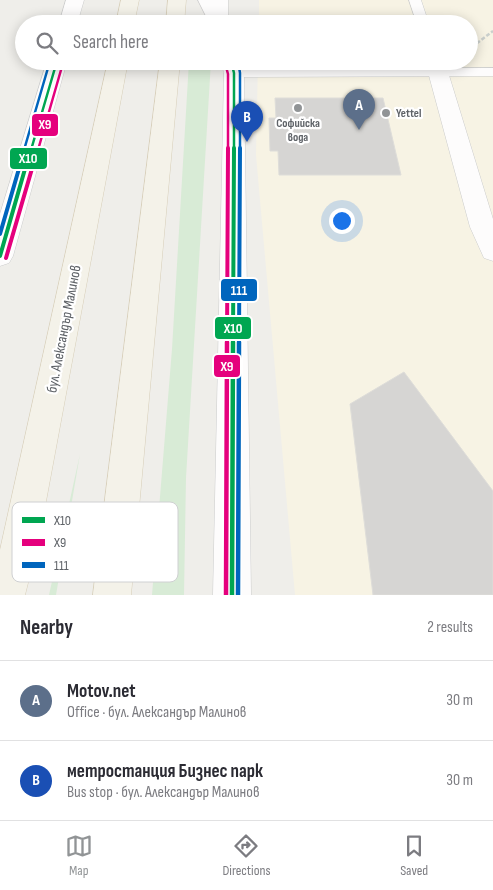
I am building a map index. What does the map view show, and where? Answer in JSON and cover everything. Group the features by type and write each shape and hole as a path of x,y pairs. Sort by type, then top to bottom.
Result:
{"main road":[{"path":"127,15 130,0"},
{"path":"175,15 177,0"},
{"name":"бул. Александър Малинов","path":"29,502 116,70"},
{"path":"122,502 169,70"},
{"name":"бул. Александър Малинов","path":"6,595 12,573"},
{"path":"112,595 113,582"}],"street":[{"path":"71,15 75,0"},
{"path":"206,0 215,15"},
{"path":"0,256 54,70"},
{"path":"232,70 232,595"},
{"path":"438,70 483,227 493,251"}],"lane":[{"path":"221,15 222,0"},
{"path":"415,0 420,15"},
{"path":"474,70 493,72"}],"path":[{"path":"478,42 493,31"}],"shaded area":[{"path":"259,0 493,0 493,595 295,595 256,155 258,70 478,70 478,15 259,15"}],"green space":[{"path":"188,70 210,70 186,478 184,595 152,595 153,582 178,582 178,502 160,502 172,349"},
{"path":"80,454 72,502 69,502"},
{"path":"52,582 58,582 56,595 49,595"}],"building":[{"path":"275,98 383,98 401,175 279,175 278,151 270,151 269,118 276,118"},
{"path":"404,372 493,491 493,595 373,595 350,404"}],"transit line":[{"name":"111","path":"0,234 47,70"},
{"name":"Х10","path":"0,256 54,70"},
{"name":"Х9","path":"6,258 61,70"},
{"name":"Х9","path":"226,595 227,70"},
{"name":"Х10","path":"232,595 233,70"},
{"name":"111","path":"238,595 240,70"}],"place":[{"name":"Софийска вода","path":"298,108"},
{"name":"Yettel","path":"386,113"},
{"name":"Motov.net","path":"359,130"},
{"name":"метростанция Бизнес парк","path":"247,142"}]}
